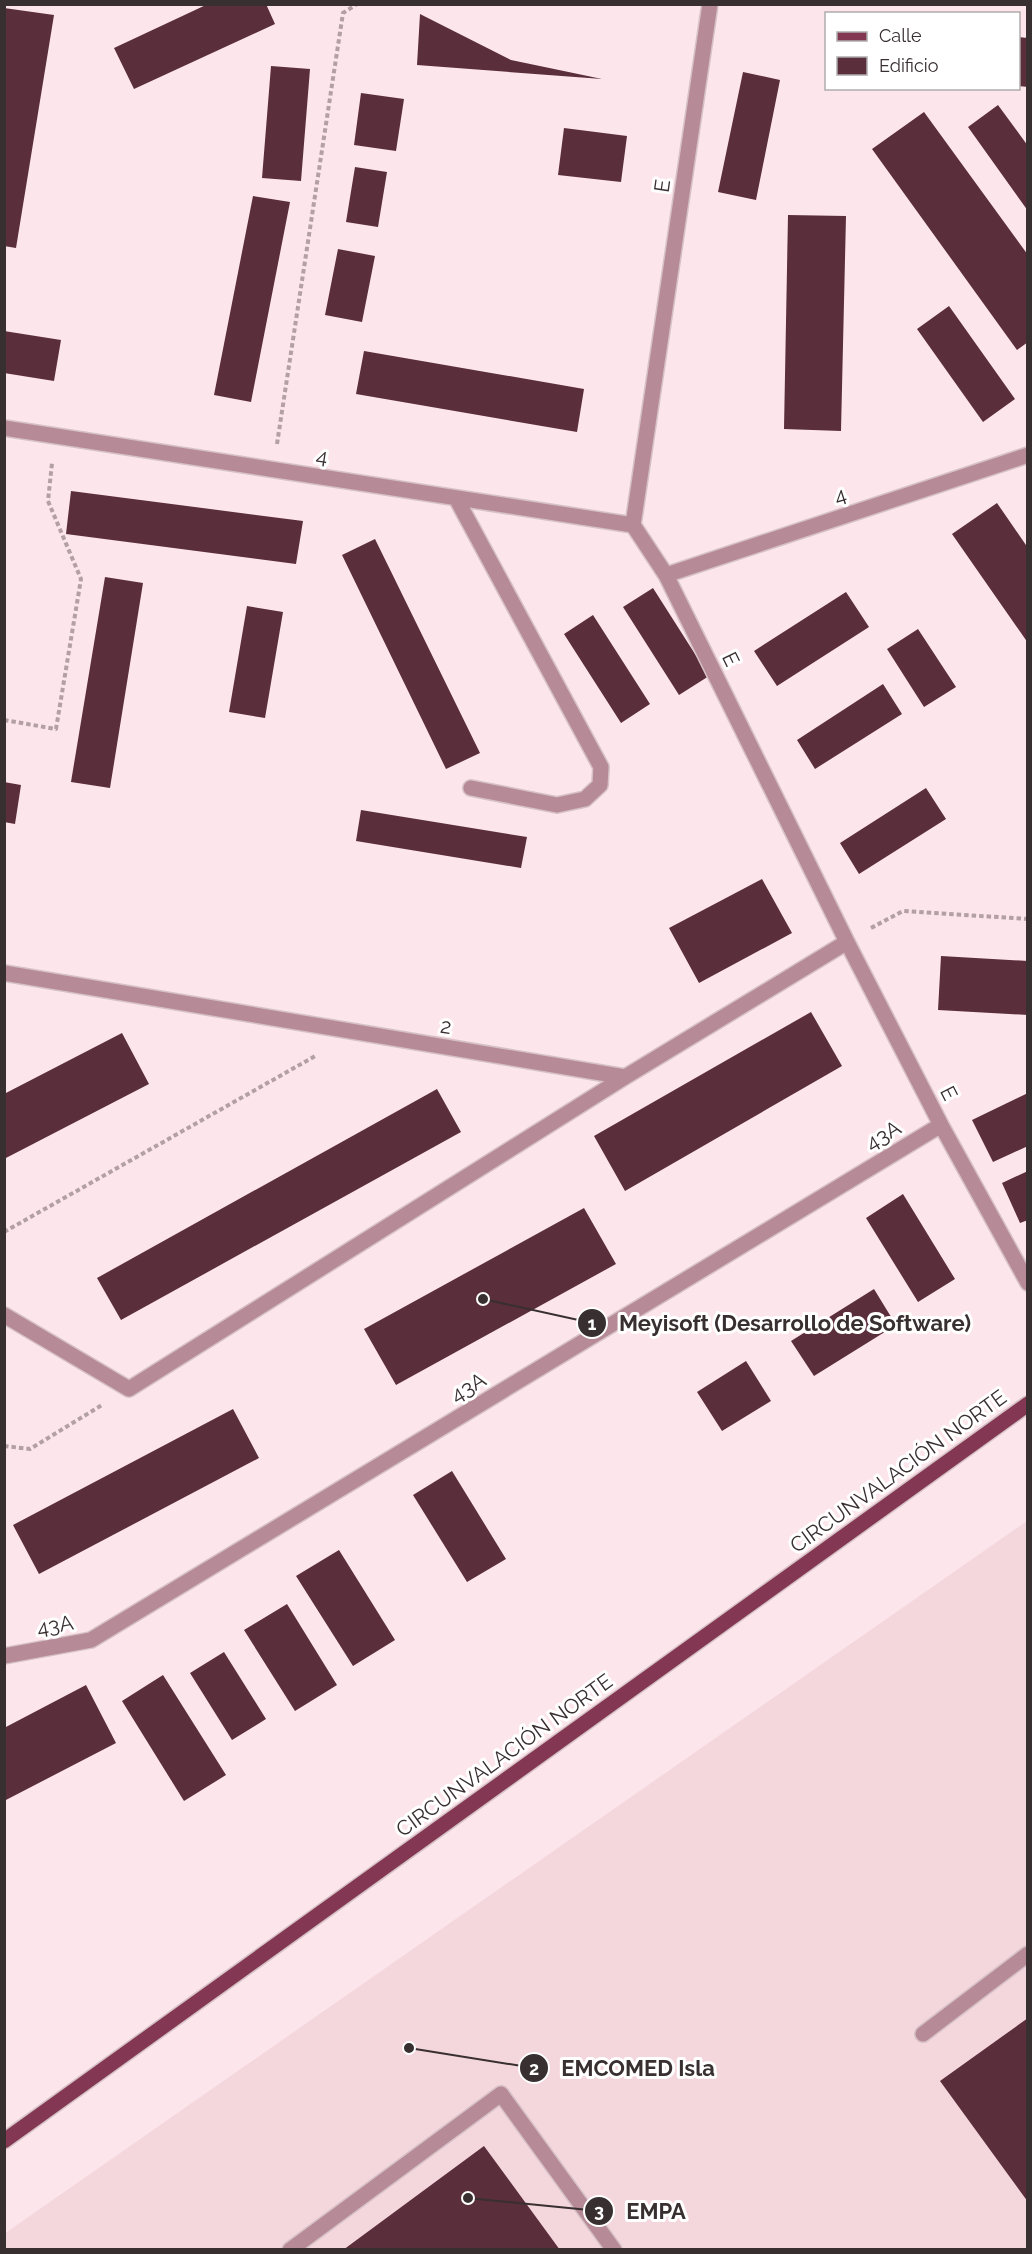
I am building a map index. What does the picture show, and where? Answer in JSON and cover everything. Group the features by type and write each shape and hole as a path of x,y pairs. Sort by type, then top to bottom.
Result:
{"main road":[{"name":"CIRCUNVALACIÓN NORTE","path":"4,2141 1028,1404"}],"street":[{"name":"E","path":"710,4 633,525 666,574 847,942 941,1125 1028,1283"},
{"name":"4","path":"4,428 633,525"},
{"name":"4","path":"666,574 1028,455"},
{"path":"456,498 600,767 600,785 585,799 557,805 471,788"},
{"path":"4,1314 129,1389 625,1077 847,942"},
{"name":"2","path":"4,973 625,1077"},
{"name":"43A","path":"4,1656 92,1640 941,1125"},
{"path":"923,2034 1028,1954"},
{"path":"290,2250 501,2094 614,2250"}],"path":[{"path":"274,470 343,13 357,4"},
{"path":"4,720 56,729 81,579 48,501 55,436"},
{"path":"847,942 903,910 1028,919"},
{"path":"4,1232 357,1032"},
{"path":"4,1446 30,1449 129,1389"}],"shaded area":[{"path":"1027,1521 1027,2249 5,2250 4,2234"}],"building":[{"path":"208,4 266,4 275,24 134,89 114,48"},
{"path":"4,8 54,15 16,248 4,246"},
{"path":"420,14 511,60 602,79 417,65"},
{"path":"1020,37 1028,38 1028,87 1020,86"},
{"path":"271,66 310,69 301,181 262,178"},
{"path":"743,72 780,80 756,200 718,192"},
{"path":"361,93 404,99 396,151 354,145"},
{"path":"998,105 1028,146 1028,211 968,127"},
{"path":"924,112 1028,255 1028,342 1017,350 872,149"},
{"path":"564,128 627,136 621,182 558,175"},
{"path":"355,167 387,172 378,227 346,222"},
{"path":"253,196 290,202 251,402 214,395"},
{"path":"788,215 846,216 841,431 784,429"},
{"path":"338,249 375,256 362,322 325,315"},
{"path":"949,306 1015,399 983,422 917,329"},
{"path":"4,331 61,340 54,381 4,373"},
{"path":"364,351 584,389 577,432 356,394"},
{"path":"71,491 303,521 296,564 66,534"},
{"path":"997,503 1028,548 1028,643 952,534"},
{"path":"375,539 480,753 446,769 342,555"},
{"path":"105,577 143,583 110,788 71,782"},
{"path":"653,588 709,676 679,695 623,607"},
{"path":"846,592 869,627 777,686 754,651"},
{"path":"247,606 283,612 265,718 229,712"},
{"path":"593,615 650,704 621,723 564,634"},
{"path":"918,629 956,687 924,707 887,649"},
{"path":"883,684 902,714 815,769 797,740"},
{"path":"4,782 21,785 15,824 4,822"},
{"path":"926,788 946,819 859,874 840,843"},
{"path":"361,810 527,837 521,868 356,841"},
{"path":"762,879 792,933 699,983 669,928"},
{"path":"941,956 1028,961 1028,1015 938,1010"},
{"path":"811,1012 842,1066 625,1191 594,1136"},
{"path":"122,1033 149,1084 4,1159 4,1094"},
{"path":"437,1089 461,1132 121,1320 97,1278"},
{"path":"1028,1093 1028,1146 993,1162 972,1120"},
{"path":"1028,1171 1028,1220 1020,1223 1002,1183"},
{"path":"903,1194 955,1279 918,1302 866,1218"},
{"path":"584,1208 616,1264 396,1385 364,1329"},
{"path":"874,1289 896,1325 814,1376 791,1341"},
{"path":"746,1361 771,1401 722,1431 697,1392"},
{"path":"233,1409 259,1458 39,1574 13,1525"},
{"path":"452,1471 506,1559 467,1582 413,1495"},
{"path":"339,1550 395,1640 353,1666 296,1576"},
{"path":"287,1604 337,1685 295,1711 244,1630"},
{"path":"224,1652 266,1719 232,1740 190,1673"},
{"path":"163,1675 226,1775 184,1801 122,1701"},
{"path":"86,1685 116,1743 4,1801 4,1728"},
{"path":"1028,2018 1028,2202 940,2081"},
{"path":"484,2146 560,2250 343,2250"}],"place":[{"name":"Meyisoft (Desarrollo de Software)","path":"483,1299"},
{"name":"EMCOMED Isla","path":"409,2048"},
{"name":"EMPA","path":"468,2198"}]}
